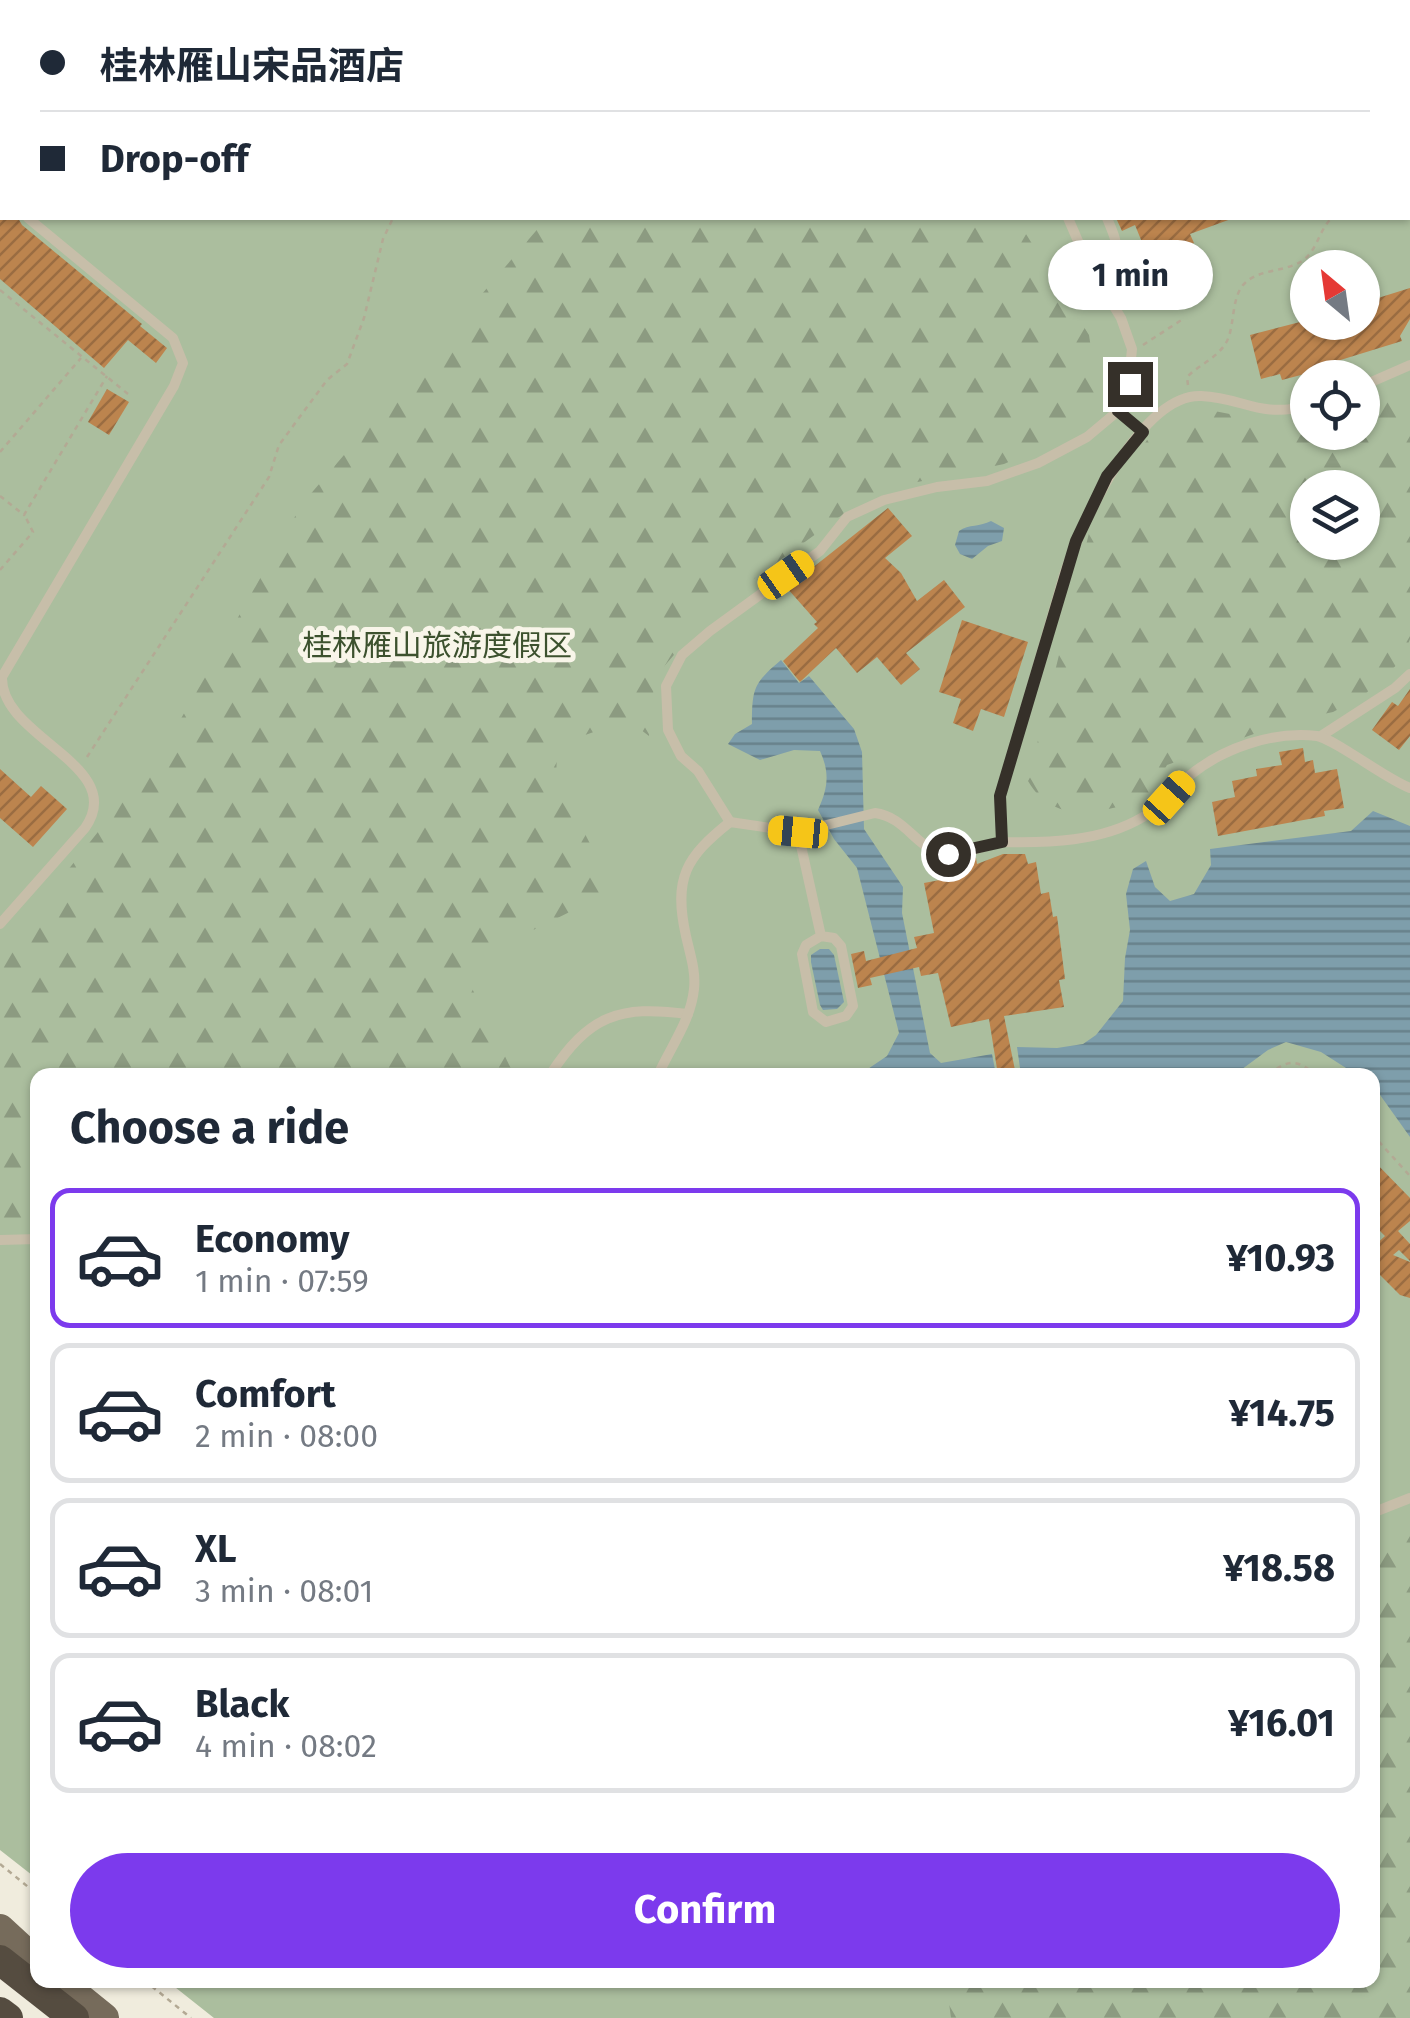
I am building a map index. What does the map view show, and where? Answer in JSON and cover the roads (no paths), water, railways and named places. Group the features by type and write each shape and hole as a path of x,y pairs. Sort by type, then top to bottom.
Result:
{"highway":[{"path":"0,1960 30,1984"},
{"path":"36,1988 74,2018"},
{"path":"0,2012 8,2018"}],"main road":[{"path":"0,1929 30,1957"},
{"path":"67,1988 104,2018"}],"lane":[{"path":"0,924 90,821 94,798 78,770 8,706 2,676 174,386 181,371 182,355 173,338 30,220"},
{"path":"730,822 707,783 672,742 665,702 666,686 677,661 710,630 820,551 847,516 871,504 916,491 1008,475 1077,443 1118,411 1130,384 1132,348 1121,318 1069,220"},
{"path":"1097,278 1116,257 1118,244 1109,220"},
{"path":"1380,378 1410,365"},
{"path":"1002,842 1000,796 1076,541 1107,476 1143,432 1169,408 1190,397 1215,398 1263,410 1290,408"},
{"path":"1118,411 1143,432"},
{"path":"1321,736 1410,674"},
{"path":"661,1068 688,1014 695,972 684,925 684,878 699,847 730,822 798,832 875,813 900,821 932,851 948,854 1002,842 1088,836 1143,817 1169,798 1187,778 1232,748 1282,736 1321,736 1380,774 1410,788"},
{"path":"798,832 820,936"},
{"path":"820,936 834,938 841,946 853,1006 846,1016 826,1022 813,1012 802,954 806,945 820,936"},
{"path":"555,1068 570,1046 603,1018 634,1010 688,1014"},
{"path":"0,1240 30,1239"},
{"path":"1380,1510 1410,1498"}],"water":[{"path":"991,521 1004,528 1002,541 972,559 960,554 955,545 959,531"},
{"path":"781,660 799,683 809,676 854,729 862,752 864,829 903,887 902,913 930,1053 941,1063 992,1054 995,1068 869,1068 887,1056 899,1033 857,868 818,810 826,780 820,751 794,750 760,760 728,744 735,734 752,724 756,687"},
{"path":"1373,811 1410,826 1410,1137 1380,1095 1380,1068 1346,1068 1321,1052 1286,1042 1244,1068 1020,1068 1017,1047 1083,1044 1096,1035 1123,1001 1130,930 1126,894 1133,869 1146,861 1155,887 1170,901 1194,894 1211,865 1210,849 1351,831"},
{"path":"829,949 834,955 844,1002 837,1009 823,1010 820,1005 811,955"}],"park label":[{"name":"桂林雁山旅游度假区","path":"437,646"}]}
